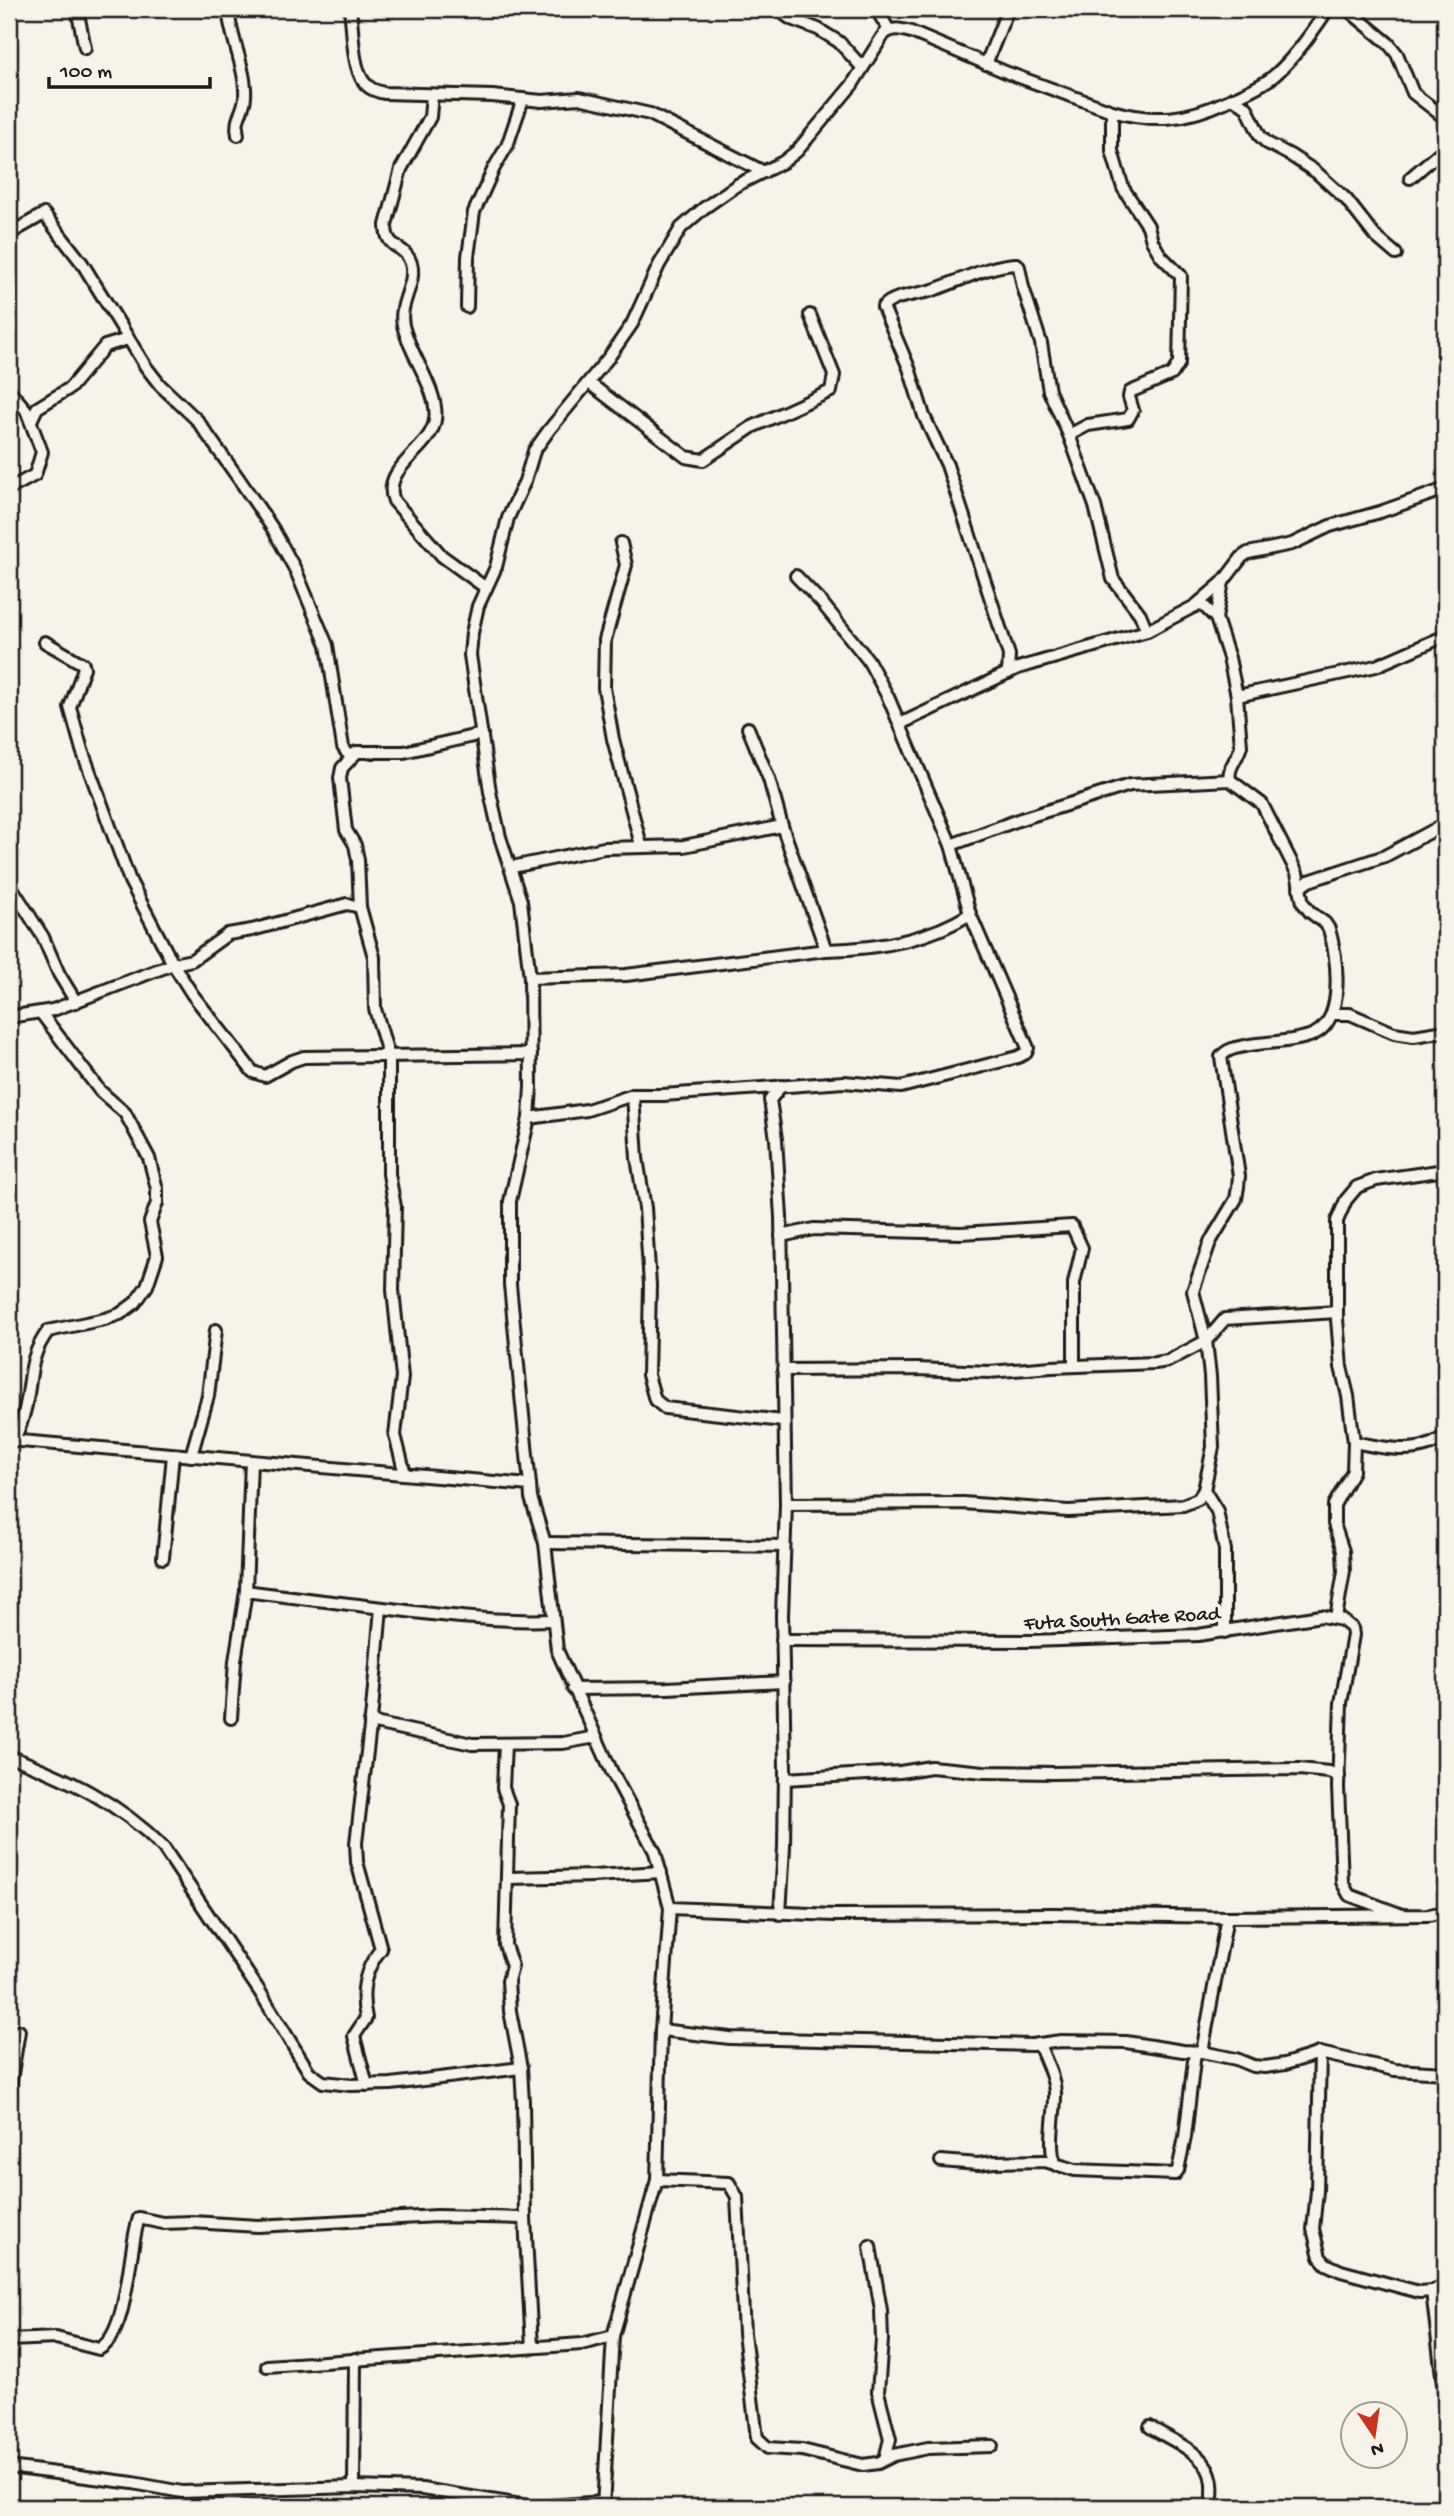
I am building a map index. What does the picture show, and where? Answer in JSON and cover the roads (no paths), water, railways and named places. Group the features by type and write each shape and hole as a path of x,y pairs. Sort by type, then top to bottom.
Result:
{"street":[{"path":"77,9 85,48"},
{"path":"228,9 229,29 246,99 236,122 239,135"},
{"path":"351,9 357,67 363,82 371,89 384,93 492,96 542,101 579,97 650,114 764,172"},
{"path":"779,9 791,19 818,29 839,42 862,67"},
{"path":"876,9 890,30"},
{"path":"986,64 1009,9"},
{"path":"9,2467 182,2492 354,2487 422,2488 534,2507 603,2505 613,2336 657,2180 661,2030 670,1908 662,1872 646,1833 612,1772 557,1650 545,1543 531,1498 510,1285 510,1201 529,1118 530,978 521,901 500,837 470,655 478,606 496,567 508,518 525,481 534,451 632,324 659,265 681,228 737,185 797,151 852,85 884,34 897,28 911,32 986,64 1112,111 1127,116 1161,119 1187,117 1207,111 1276,73 1328,9"},
{"path":"1347,9 1388,43 1397,54 1413,93 1445,118"},
{"path":"432,95 430,117 401,169 386,234 388,241 410,260 413,274 401,312 402,322 406,340 433,398 435,423 429,438 394,478 391,494 394,501 442,556 486,588"},
{"path":"1233,98 1247,108 1260,136 1267,143 1315,172 1346,199 1375,236 1396,254"},
{"path":"467,307 468,257 474,212 507,146 523,99"},
{"path":"1069,435 1088,425 1128,419 1133,410 1130,391 1172,374 1179,363 1181,276 1161,256 1152,241 1148,226 1123,188 1112,151 1112,111"},
{"path":"1410,177 1445,148"},
{"path":"9,234 44,214 82,263 128,339 160,385 202,428 266,519 296,571 327,645 343,747 347,753 352,756 358,752 404,752 482,734"},
{"path":"1008,673 1009,655 947,465 924,416 902,349 883,307 891,301 997,268 1017,264 1041,343 1049,391 1069,435 1095,506 1113,579 1140,614 1147,631"},
{"path":"589,383 686,457 703,460 752,427 831,391 834,375 810,315"},
{"path":"31,421 34,411 70,388 105,346 128,339"},
{"path":"9,390 31,421 41,446 42,457 35,475 9,489"},
{"path":"19,403 47,401"},
{"path":"900,724 1018,667 1147,631 1195,606 1223,582 1248,553 1292,544 1331,526 1445,489"},
{"path":"621,543 626,565 605,640 604,688 613,739 641,845"},
{"path":"529,1118 587,1110 633,1095 844,1082 901,1087 1026,1053 1026,1038 970,914 951,845 900,724 868,660 822,603 796,576"},
{"path":"1223,582 1216,618 1237,696 1241,746 1240,754 1229,770 1230,780"},
{"path":"1195,606 1203,605 1216,618"},
{"path":"1237,696 1376,666 1445,636"},
{"path":"45,642 83,664 85,668 70,707 82,750 130,881 173,964 253,1072 265,1076 304,1057 531,1054"},
{"path":"748,728 826,950"},
{"path":"358,752 342,768 340,778 346,830 355,845 358,860 360,906 374,957 375,1009 389,1057 390,1184 395,1207 393,1290 402,1377 395,1435 405,1474"},
{"path":"786,1504 962,1503 1068,1511 1183,1505 1198,1499 1204,1490 1213,1447 1206,1340 1194,1296 1195,1283 1210,1242 1236,1199 1239,1176 1221,1057 1241,1046 1312,1036 1324,1027 1333,1014 1337,978 1331,937 1325,923 1303,903 1297,873 1262,804 1230,780 1130,785 1021,819 951,845"},
{"path":"1300,888 1309,881 1385,856 1445,824"},
{"path":"512,867 604,848 684,846 782,825"},
{"path":"9,883 43,937 59,974 76,1002"},
{"path":"9,1017 41,1013 173,964 192,960 222,938 237,931 252,930 347,904 360,906"},
{"path":"530,978 626,975 826,950 859,949 914,939 956,923 970,914"},
{"path":"41,1013 100,1091 125,1113 149,1158 157,1189 157,1203 150,1222 157,1256 147,1286 135,1303 120,1314 81,1326 48,1331 41,1341 30,1371 25,1412 12,1440 530,1485"},
{"path":"1333,1014 1350,1013 1394,1033 1414,1036 1445,1031"},
{"path":"780,1914 785,1779 782,1640 786,1504 781,1236 776,1139 771,1100 781,1086"},
{"path":"754,1088 771,1100"},
{"path":"633,1095 650,1285 649,1375 655,1400 665,1408 783,1421"},
{"path":"1402,1915 1349,1895 1342,1882 1339,1776 1341,1703 1353,1635 1352,1628 1336,1618 1344,1571 1343,1551 1334,1524 1334,1504 1353,1471 1354,1442 1341,1367 1337,1312 1337,1221 1350,1194 1357,1187 1376,1180 1445,1170"},
{"path":"781,1236 814,1229 961,1233 1072,1226 1082,1248 1074,1283 1074,1366"},
{"path":"783,1370 916,1369 989,1372 1167,1361 1206,1340 1225,1319 1337,1312"},
{"path":"191,1456 208,1396 216,1331"},
{"path":"1354,1442 1397,1449 1428,1447 1445,1435"},
{"path":"163,1558 173,1455"},
{"path":"231,1718 235,1661 246,1591 251,1461"},
{"path":"1204,1490 1217,1511 1225,1550 1225,1632"},
{"path":"545,1543 784,1546"},
{"path":"246,1591 491,1619 553,1620"},
{"path":"367,2085 354,2036 366,2018 362,1991 369,1966 381,1949 357,1862 356,1843 381,1608"},
{"name":"Futa South Gate Road","path":"782,1640 1031,1641 1163,1637 1225,1632 1321,1616 1336,1618"},
{"path":"573,1689 667,1688 784,1682"},
{"path":"370,1722 472,1744 563,1743 596,1737"},
{"path":"505,1744 503,1787 509,1804 505,1949 512,1966 508,1980 510,2011 521,2067 532,2347"},
{"path":"9,1756 92,1791 163,1847 309,2072 323,2082 367,2085 404,2083 521,2067"},
{"path":"785,1779 931,1768 1053,1773 1299,1769 1329,1772 1339,1776"},
{"path":"508,1878 662,1872"},
{"path":"670,1908 780,1914 1227,1917 1429,1915 1445,1912"},
{"path":"942,2161 978,2164 1045,2161 1075,2170 1175,2174 1185,2137 1198,2052 1227,1917"},
{"path":"661,2030 730,2038 1039,2044 1126,2042 1236,2059 1254,2066 1284,2064 1320,2053 1395,2070 1445,2073"},
{"path":"9,2092 19,2031"},
{"path":"1039,2044 1055,2090 1053,2160 1056,2165"},
{"path":"1320,2053 1317,2191 1313,2229 1320,2257 1326,2264 1341,2272 1419,2292 1432,2291 1445,2285"},
{"path":"657,2180 729,2183 737,2197 744,2333 757,2438 768,2448 802,2450 863,2465 878,2463 905,2452 941,2446 992,2446"},
{"path":"9,2340 56,2338 99,2349 110,2341 122,2309 139,2218 163,2223 258,2226 437,2216 525,2218"},
{"path":"870,2246 881,2310 878,2392 890,2439 885,2459"},
{"path":"1432,2291 1445,2401"},
{"path":"267,2366 582,2344 613,2336"},
{"path":"354,2487 355,2359"},
{"path":"1150,2427 1195,2454 1205,2464 1212,2484 1211,2507"},
{"path":"890,2439 905,2452"}]}
